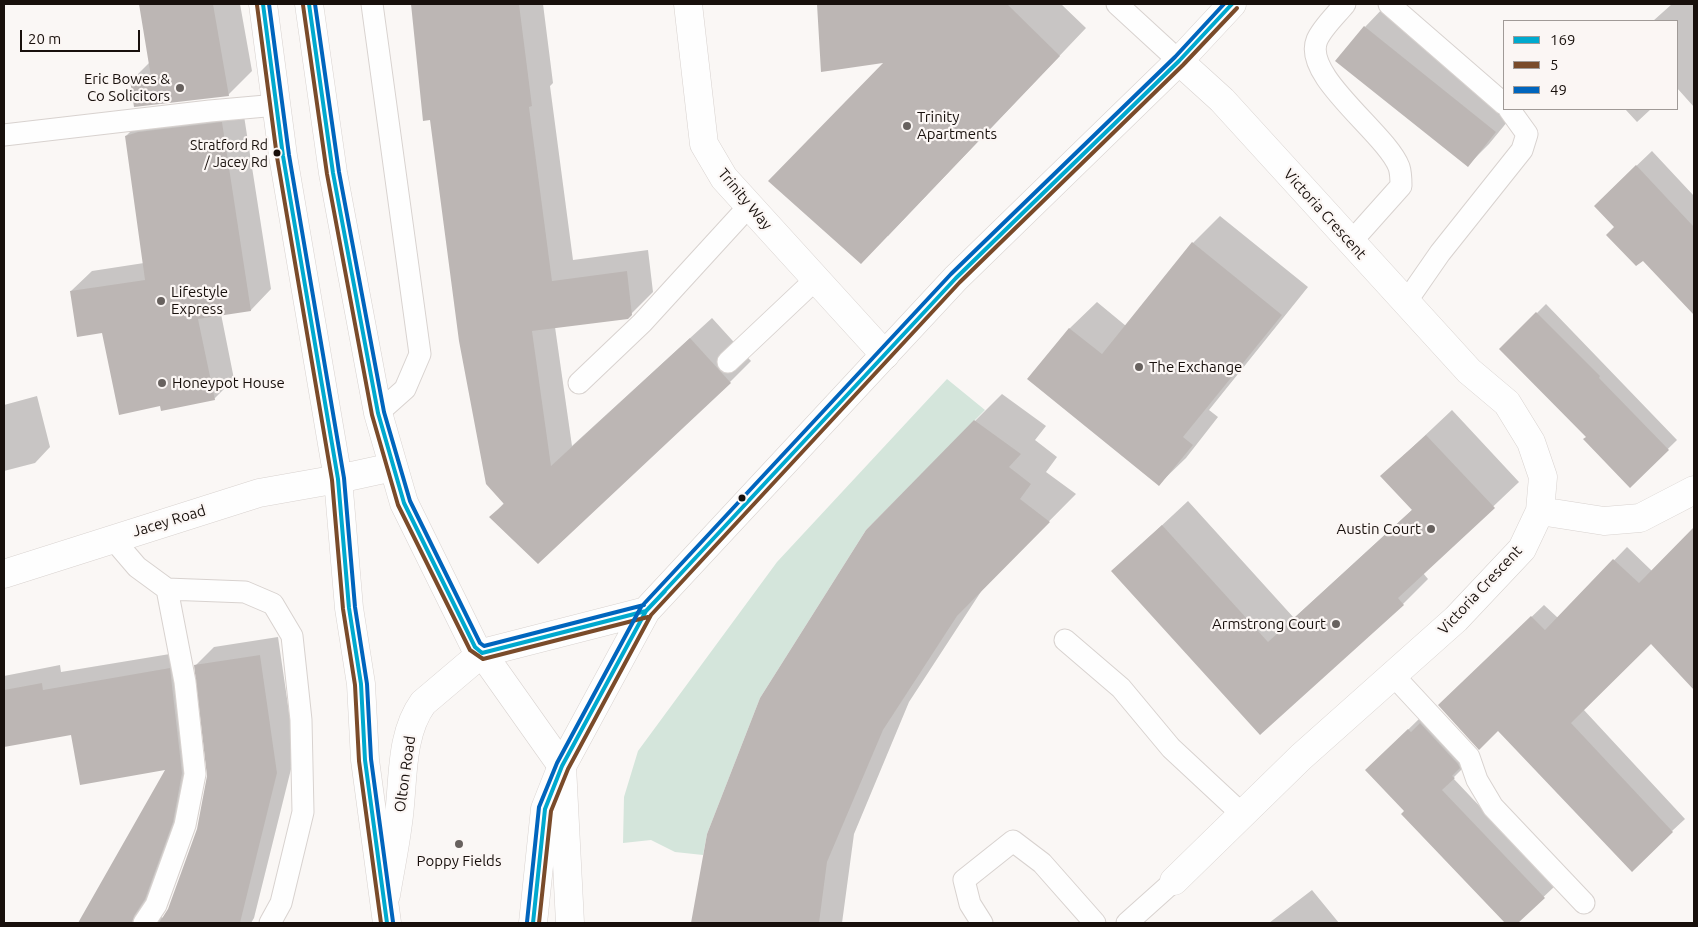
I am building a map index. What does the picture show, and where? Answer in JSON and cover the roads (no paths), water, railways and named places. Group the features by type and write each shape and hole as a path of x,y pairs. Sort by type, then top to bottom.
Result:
{"main road":[{"path":"263,4 283,156 338,479 349,608 361,684 365,760 384,918"},
{"path":"309,4 333,173 378,414 393,467 404,503 475,647 482,653 562,766 570,923"},
{"name":"Trinity Way","path":"688,4 704,144 724,178 885,355"},
{"path":"533,923 545,809 562,766 646,611 956,278 1178,60 1232,4"},
{"name":"Victoria Crescent","path":"1174,880 1302,757 1456,619 1522,549 1540,511 1543,477 1531,442 1507,404 1469,371 1222,100 1178,60"},
{"name":"Jacey Road","path":"4,574 259,493 393,467"},
{"path":"1540,511 1604,521 1640,518 1694,490"},
{"path":"482,653 646,611"},
{"name":"Olton Road","path":"384,918 399,822 407,744 418,710 482,653"}],"lane":[{"path":"372,4 420,354 405,389 378,414"},
{"path":"1117,4 1178,60"},
{"path":"1345,4 1316,41 1316,58 1326,80 1383,141 1400,168 1401,186 1351,242"},
{"path":"1389,4 1503,103"},
{"path":"4,135 277,105"},
{"path":"1406,302 1440,253 1522,150 1527,134 1510,110"},
{"path":"579,383 642,323 750,206"},
{"path":"728,362 816,279"},
{"path":"113,539 136,567 167,589 245,592 273,604 292,636 301,720 303,812 281,903 270,923"},
{"path":"144,923 156,905 185,825 195,774 185,682 167,589"},
{"path":"1065,640 1121,688 1171,748 1242,814"},
{"path":"1393,675 1469,757 1477,780 1493,807 1584,903"},
{"path":"982,923 970,904 964,880 1013,841 1042,863 1095,923"},
{"path":"1127,923 1174,880"}],"place":[{"name":"Eric Bowes & Co Solicitors","path":"180,88"},
{"name":"Trinity Apartments","path":"907,126"},
{"name":"Stratford Rd / Jacey Rd","path":"277,153"},
{"name":"Lifestyle Express","path":"161,301"},
{"name":"The Exchange","path":"1139,367"},
{"name":"Honeypot House","path":"162,383"},
{"name":"Austin Court","path":"1431,529"},
{"name":"Armstrong Court","path":"1336,624"},
{"name":"Poppy Fields","path":"459,844"}]}
